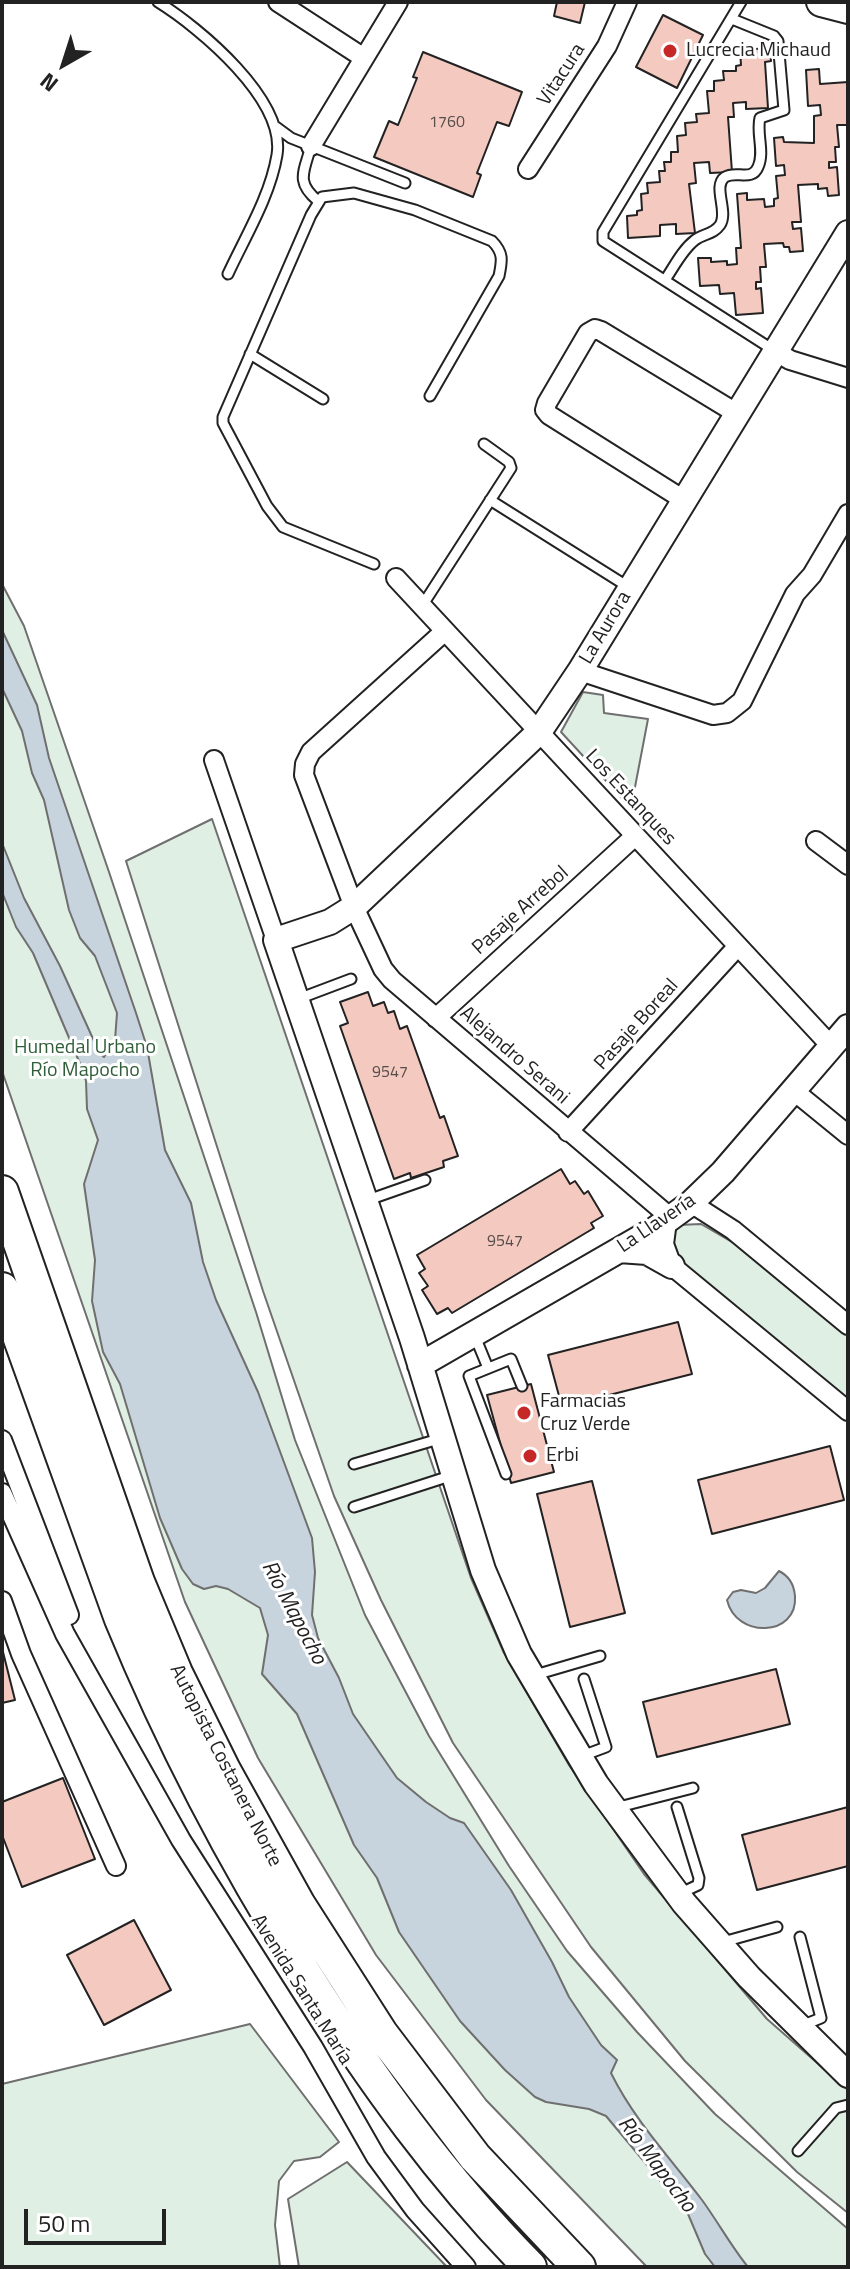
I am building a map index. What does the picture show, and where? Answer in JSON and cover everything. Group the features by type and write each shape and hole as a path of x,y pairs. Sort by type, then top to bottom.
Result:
{"highway":[{"name":"Autopista Costanera Norte","path":"2,1192 138,1582 176,1673 224,1770 299,1905 381,2033 475,2157 579,2267"},
{"name":"Autopista Costanera Norte","path":"2,1289 121,1619 193,1780 259,1899 366,2069 442,2169 530,2267"}],"main road":[{"path":"821,2 848,9"}],"street":[{"path":"278,2 364,58"},
{"path":"311,146 398,2"},
{"name":"Vitacura","path":"528,169 607,46 627,2"},
{"name":"La Aurora","path":"276,940 330,922 354,907 539,732 580,671 848,233"},
{"path":"684,500 545,410 588,333 595,329 601,331 736,413"},
{"path":"775,351 790,360 848,378"},
{"path":"580,671 713,715 727,713 742,701 795,594 812,575 848,514"},
{"name":"Los Estanques","path":"396,578 832,1047"},
{"name":"Alejandro Serani","path":"445,631 311,752 305,764 304,775 354,907 383,969 568,1132 676,1214 733,1230 848,1325"},
{"path":"214,760 420,1365 501,1617 531,1677 579,1757 678,1894 718,1943 797,2027 845,2070"},
{"name":"Pasaje Arrebol","path":"436,1018 635,836"},
{"path":"816,841 848,865"},
{"name":"Pasaje Boreal","path":"568,1132 738,946"},
{"name":"La Llavería","path":"420,1365 676,1214 723,1172 848,1027"},
{"path":"794,1091 848,1135"},
{"path":"672,1266 664,1244 676,1214"},
{"path":"619,1250 647,1252 672,1266 848,1411"},
{"name":"Avenida Santa María","path":"2,1440 49,1568 116,1724"},
{"name":"Avenida Santa María","path":"2,1493 65,1634 181,1840 313,2047 376,2157 415,2210 466,2267"},
{"path":"2,1601 21,1654 116,1866"}],"lane":[{"path":"158,2 211,40 258,95 276,127 291,138 405,183"},
{"path":"741,2 603,232 603,241 775,351"},
{"path":"665,280 697,238 714,231 721,224 724,218 721,187 726,176 751,175 758,169 760,118 784,110 778,41 774,36 732,19"},
{"path":"228,274 264,196 277,154 276,127"},
{"path":"311,146 302,181 307,192 318,201"},
{"path":"374,564 291,532 274,518 223,423 250,354 322,197 354,193 415,210 492,241 499,248 503,257 499,276 430,396"},
{"path":"250,354 323,399"},
{"path":"422,606 511,465 484,444"},
{"path":"490,500 630,588"},
{"path":"296,1000 351,979"},
{"path":"365,1202 425,1180"},
{"path":"474,1334 488,1368"},
{"path":"506,1474 469,1376 511,1359 522,1386"},
{"path":"354,1464 442,1438"},
{"path":"354,1507 453,1475"},
{"path":"531,1677 600,1656"},
{"path":"579,1757 606,1747 584,1679"},
{"path":"614,1809 693,1788"},
{"path":"677,1807 699,1878 698,1885 678,1894"},
{"path":"718,1943 777,1927"},
{"path":"797,2027 821,2018 800,1937"},
{"path":"798,2151 836,2108 848,2105"}],"green space":[{"name":"Humedal Urbano Río Mapocho","path":"2,584 24,626 109,872 256,1312 295,1440 365,1615 429,1736 509,1866 567,1951 637,2032 715,2114 848,2229 848,2267 647,2267 486,2100 376,1955 258,1758 185,1602 2,1071"},
{"path":"583,692 603,695 604,713 648,719 631,808 561,732"},
{"path":"212,819 471,1578 504,1653 569,1765 644,1874 767,2019 848,2090 848,2213 797,2172 685,2061 591,1947 453,1743 381,1600 334,1496 263,1291 126,861"},
{"path":"701,1224 756,1256 848,1332 848,1402 670,1253 667,1236 678,1225"},
{"path":"250,2024 339,2142 320,2157 294,2161 279,2181 275,2225 280,2267 2,2267 2,2084"},
{"path":"347,2162 447,2267 299,2267 288,2199"}],"water":[{"name":"Río Mapocho","path":"2,630 37,705 49,758 147,1047 165,1150 191,1203 203,1262 216,1300 258,1392 312,1538 315,1572 312,1615 318,1638 353,1714 397,1778 426,1802 464,1823 511,1890 569,1997 601,2045 617,2060 611,2073 620,2090 748,2267 715,2267 705,2254 688,2214 606,2116 535,2097 460,2021 399,1932 377,1878 354,1845 297,1714 262,1674 268,1635 260,1608 228,1589 216,1586 204,1589 193,1584 182,1569 160,1518 120,1384 103,1352 92,1301 95,1260 84,1184 98,1140 87,1109 86,1081 33,953 16,927 2,892 2,843 24,898 104,1057 115,1040 117,1013 95,956 80,938 69,910 44,800 32,773 22,731 2,688"},
{"path":"779,1571 792,1584 795,1596 793,1610 787,1619 777,1626 766,1628 742,1622 727,1600 733,1592 756,1593 765,1588"}],"building":[{"path":"557,2 585,2 580,23 554,16"},
{"name":"Lucrecia Michaud","path":"663,15 703,35 677,88 636,67"},
{"path":"770,48 771,61 765,62 768,108 746,109 746,102 733,103 734,117 728,117 732,172 710,173 709,162 694,163 696,183 689,184 695,233 676,234 676,224 660,225 660,236 628,238 627,216 637,215 637,211 642,210 641,194 648,193 647,183 660,182 659,171 665,171 664,162 671,162 671,152 678,152 677,136 686,135 685,123 697,122 696,114 709,113 707,91 714,91 714,81 724,80 723,71 736,71 736,66 741,65 740,50"},
{"path":"423,52 522,92 509,126 497,122 477,173 481,175 473,197 374,157 389,121 398,125 417,78 413,77"},
{"path":"819,69 820,84 848,82 848,125 837,125 839,147 835,147 836,162 829,162 829,168 837,167 839,195 828,196 827,188 818,189 818,184 798,185 801,222 792,222 793,229 801,228 803,251 790,252 783,243 764,244 766,267 760,267 761,282 756,282 756,289 761,288 763,313 736,315 734,293 720,294 719,285 700,286 698,258 711,258 711,262 727,261 727,265 737,264 736,248 741,248 737,194 747,193 747,200 764,199 765,207 774,206 774,199 778,198 776,176 785,175 784,165 776,166 774,138 783,137 784,142 814,143 814,116 821,115 820,105 808,106 806,70"},
{"path":"368,992 373,1006 384,1002 388,1013 394,1011 400,1029 407,1026 440,1118 444,1116 458,1156 443,1161 444,1167 411,1178 410,1173 394,1179 340,1026 348,1023 340,1002"},
{"path":"561,1169 570,1184 575,1181 584,1194 588,1191 603,1216 591,1223 594,1228 452,1313 448,1308 437,1314 422,1290 428,1286 419,1273 425,1269 417,1255"},
{"path":"678,1322 692,1374 562,1407 548,1355"},
{"path":"531,1384 554,1472 511,1483 487,1395"},
{"path":"830,1446 844,1500 712,1534 698,1480"},
{"path":"592,1481 625,1613 570,1627 537,1494"},
{"path":"2,1648 15,1700 2,1703"},
{"path":"776,1669 790,1724 657,1757 643,1702"},
{"path":"63,1778 95,1859 22,1887 2,1835 2,1802"},
{"path":"848,1807 848,1866 757,1890 742,1835"},
{"path":"134,1920 171,1990 104,2025 67,1955"}],"place":[{"name":"Lucrecia Michaud","path":"670,51"},
{"name":"Farmacias Cruz Verde","path":"524,1413"},
{"name":"Erbi","path":"530,1456"}]}
